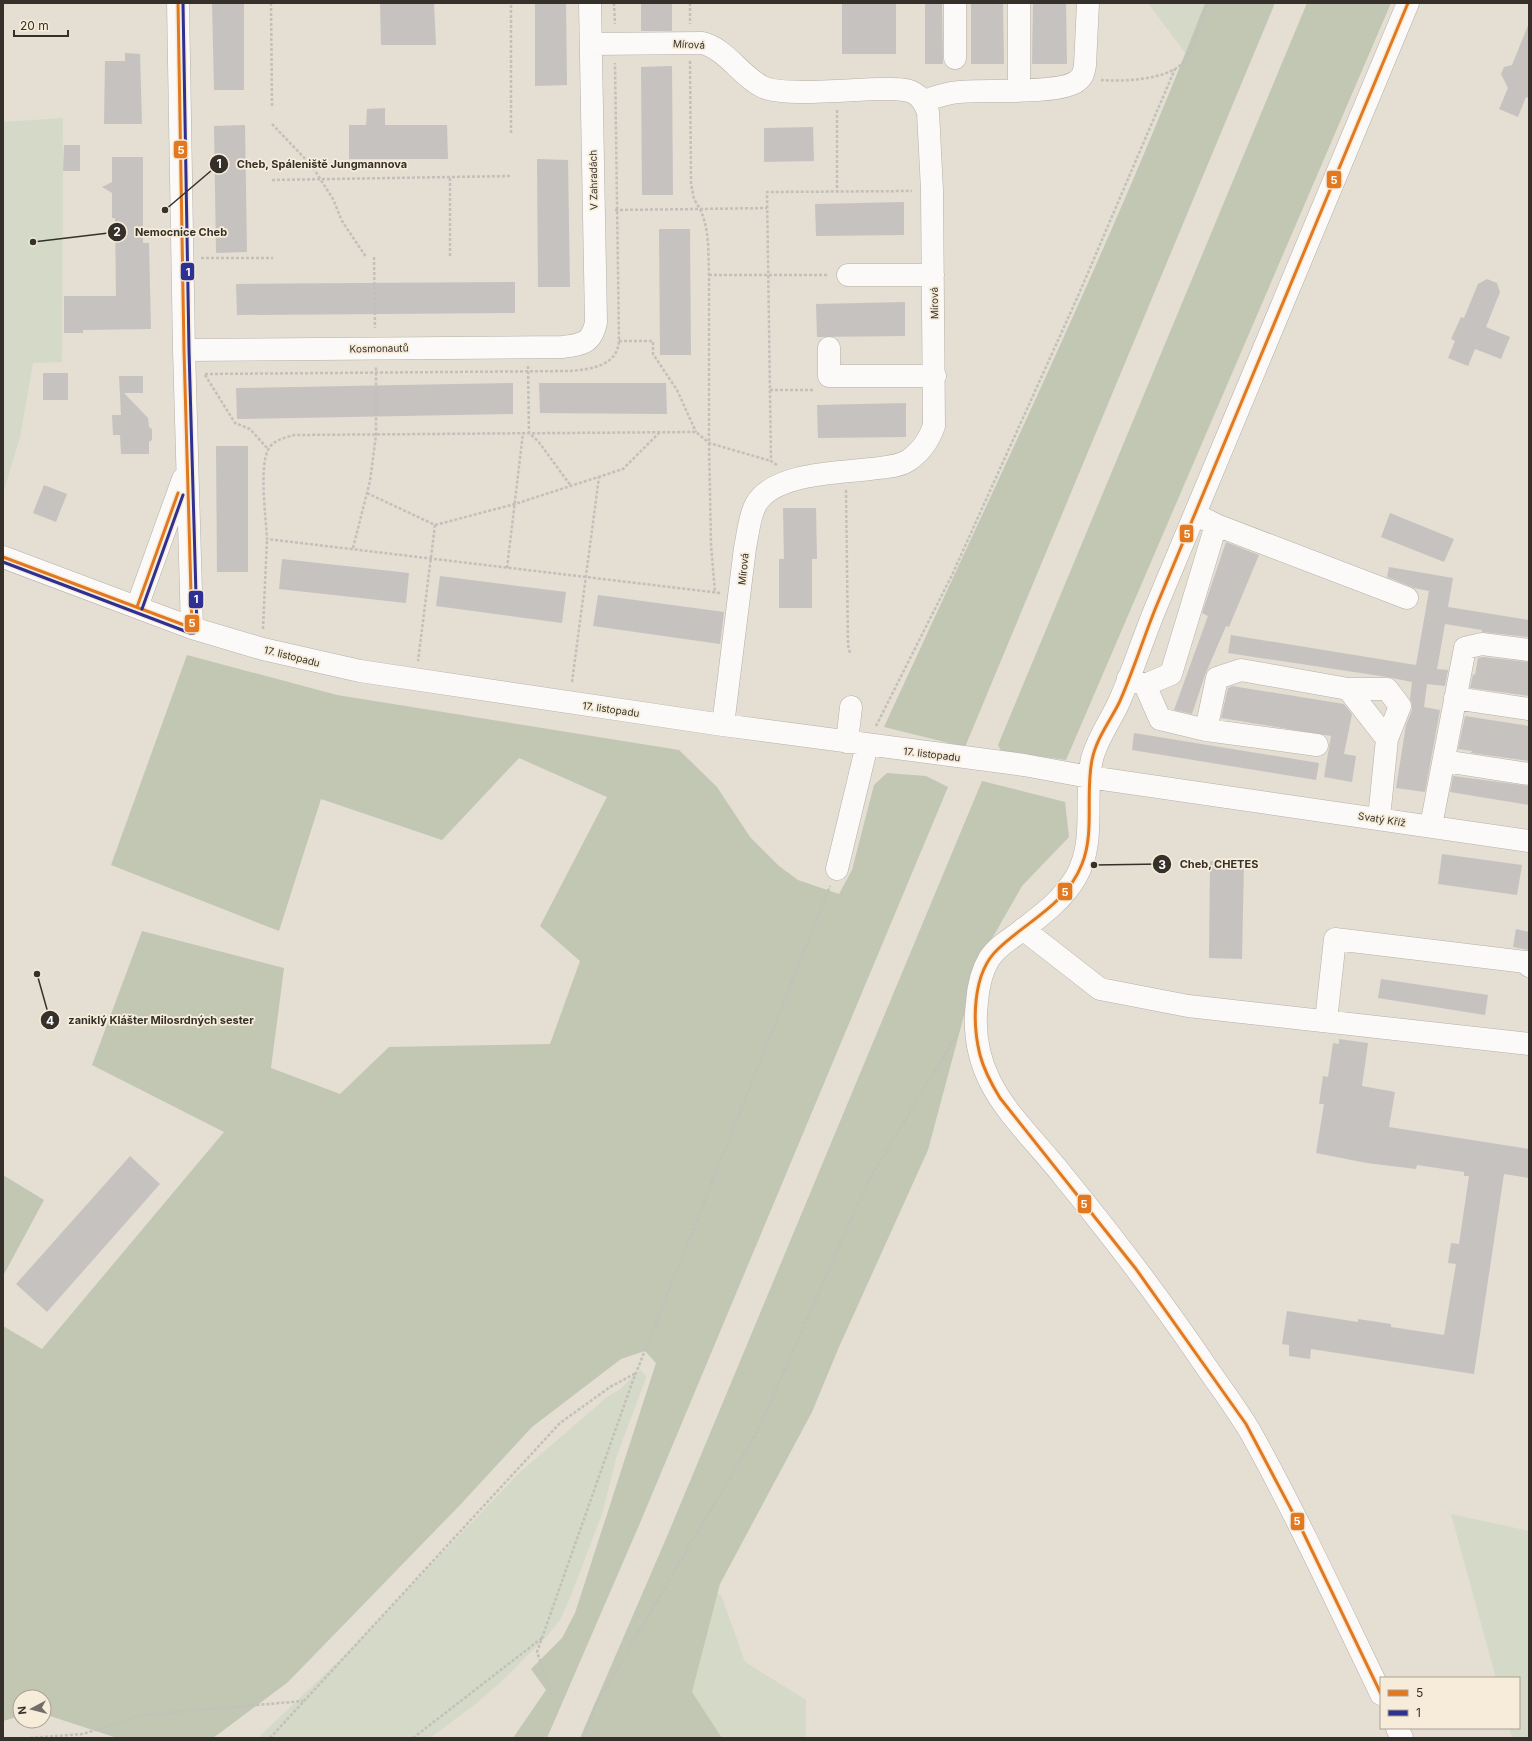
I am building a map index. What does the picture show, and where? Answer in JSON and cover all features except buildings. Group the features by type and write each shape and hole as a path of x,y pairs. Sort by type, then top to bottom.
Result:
{"street":[{"path":"178,3 184,350 195,374 188,467 192,628"},
{"name":"V Zahradách","path":"575,346 586,342 594,334 596,322 590,3"},
{"path":"955,3 955,58"},
{"path":"1019,3 1019,91"},
{"path":"924,102 940,95 959,92 1019,91 1067,86 1076,82 1083,74 1088,3"},
{"path":"1380,1692 1308,1542 1249,1430 1179,1327 1063,1175 1010,1115 996,1093 982,1065 976,1026 976,1004 980,985 988,961 997,949 1052,907 1069,887 1085,857 1089,830 1089,777 1093,756 1119,701 1136,682 1156,607 1339,164 1408,3"},
{"name":"Mírová","path":"591,44 702,43 715,48 763,87 787,92 902,90 913,92 924,102 928,112 930,126 932,190 935,376 934,426 929,440 920,451 908,460 898,464 799,478 776,486 766,493 756,504 750,521 745,548 723,725"},
{"path":"848,275 933,275"},
{"name":"Kosmonautů","path":"184,350 575,346"},
{"path":"829,348 829,376 935,376"},
{"path":"137,607 188,467"},
{"path":"1195,514 1216,525 1407,598"},
{"path":"1136,682 1171,674 1216,525"},
{"name":"17. listopadu","path":"3,557 192,628 263,649 323,664 415,681 857,744 1024,766 1089,777 1234,797"},
{"path":"1156,607 1187,617"},
{"path":"1431,826 1465,648 1482,644 1529,650"},
{"path":"1206,730 1217,678 1241,670 1348,689 1387,689 1400,706 1388,739 1379,818"},
{"path":"1136,682 1160,719 1206,730 1317,745"},
{"path":"1348,689 1388,739"},
{"path":"1456,698 1529,709"},
{"path":"837,869 857,744 851,707"},
{"path":"1444,760 1529,774"},
{"name":"Svatý Kříž","path":"1234,797 1529,841"},
{"path":"1023,929 1100,989 1188,1006 1529,1044"},
{"path":"1326,1022 1334,939 1526,962 1529,966"},
{"path":"1398,1729 1402,1738"}],"path":[{"path":"271,3 272,106"},
{"path":"511,3 511,133"},
{"path":"195,374 569,371 587,370 602,366 612,358 618,349 619,341 614,3"},
{"path":"1083,74 1099,80 1116,82 1155,77 1175,69 1185,61 1208,3"},
{"path":"690,42 691,184 694,199 706,222 708,235 709,443 711,544 715,593"},
{"path":"857,744 952,575 1078,296 1175,69"},
{"path":"836,90 837,191"},
{"path":"272,124 312,166 333,199 342,221 366,257"},
{"path":"272,180 511,176"},
{"path":"450,178 450,256"},
{"path":"771,461 767,192 932,190"},
{"path":"594,210 767,208"},
{"path":"353,548 367,493 376,435 374,257"},
{"path":"182,258 273,258"},
{"path":"709,276 848,275"},
{"path":"619,341 652,341 653,354 677,390 696,432 709,443 771,461 799,478"},
{"path":"528,346 529,433 538,441 571,486"},
{"path":"195,374 235,423 250,429 268,449"},
{"path":"367,493 435,525 515,504 623,469 660,432"},
{"path":"263,649 267,539 264,466 268,449 277,440 294,435 696,432"},
{"path":"508,568 522,433"},
{"path":"846,472 848,645 850,653"},
{"path":"570,703 599,477"},
{"path":"415,681 435,525"},
{"path":"267,539 353,548 740,596"},
{"path":"552,1695 537,1652 636,1373 837,869"},
{"path":"583,1738 596,1704 758,1430 869,1179 960,1031"},
{"path":"270,1738 560,1422 610,1387 636,1373"},
{"path":"413,1738 543,1637"},
{"path":"30,1738 83,1734 141,1715 303,1701"}],"green space":[{"path":"1148,3 1205,3 1186,54"},
{"path":"1205,3 1275,3 965,747 884,727 1091,277"},
{"path":"1307,3 1391,3 1066,760 1001,751 998,745"},
{"path":"63,118 62,362 33,363 20,437 3,493 3,122"},
{"path":"187,655 337,695 679,750 717,787 750,837 779,866 798,880 839,894 852,870 874,785 887,773 926,776 948,787 640,1523 547,1738 513,1738 546,1690 531,1669 562,1638 575,1613 656,1363 645,1351 621,1359 532,1427 460,1505 288,1682 213,1738 117,1738 52,1717 52,1689 12,1689 12,1718 3,1721 3,1326 42,1349 224,1132 92,1065 142,931 284,968 271,1068 340,1094 389,1047 550,1044 580,961 540,926 607,797 519,758 442,840 321,799 279,931 111,865"},
{"path":"982,781 1065,802 1069,837 1022,886 978,963 928,1150 839,1347 812,1412 720,1584 692,1692 722,1738 580,1738 668,1534"},
{"path":"3,1175 44,1200 3,1276"},
{"path":"640,1370 646,1376 645,1381 617,1455 602,1514 570,1598 560,1620 547,1636 503,1680 478,1702 430,1738 258,1738 351,1649 518,1474 607,1397 620,1389"},
{"path":"1451,1514 1529,1531 1529,1738 1512,1738 1509,1729 1520,1729 1520,1677 1496,1677"},
{"path":"708,1591 721,1595 745,1662 806,1700 806,1738 630,1738 666,1663 699,1667"}],"transit line":[{"name":"5","path":"3,557 192,628 184,350 178,3"},
{"name":"1","path":"3,562 190,633 194,633 197,630 189,350 183,3"},
{"name":"5","path":"1380,1692 1302,1530 1246,1424 1136,1269 1000,1098 988,1077 980,1055 977,1042 975,1014 979,985 983,971 989,959 1009,939 1056,902 1075,878 1082,864 1088,839 1089,786 1094,752 1119,703 1156,607 1408,3"},
{"name":"5","path":"137,607 178,493"},
{"name":"1","path":"142,609 183,495"}],"place":[{"name":"Cheb, Spáleniště Jungmannova","path":"165,210"},
{"name":"Nemocnice Cheb","path":"33,242"},
{"name":"Cheb, CHETES","path":"1094,865"},
{"name":"zaniklý Klášter Milosrdných sester","path":"37,974"}]}
